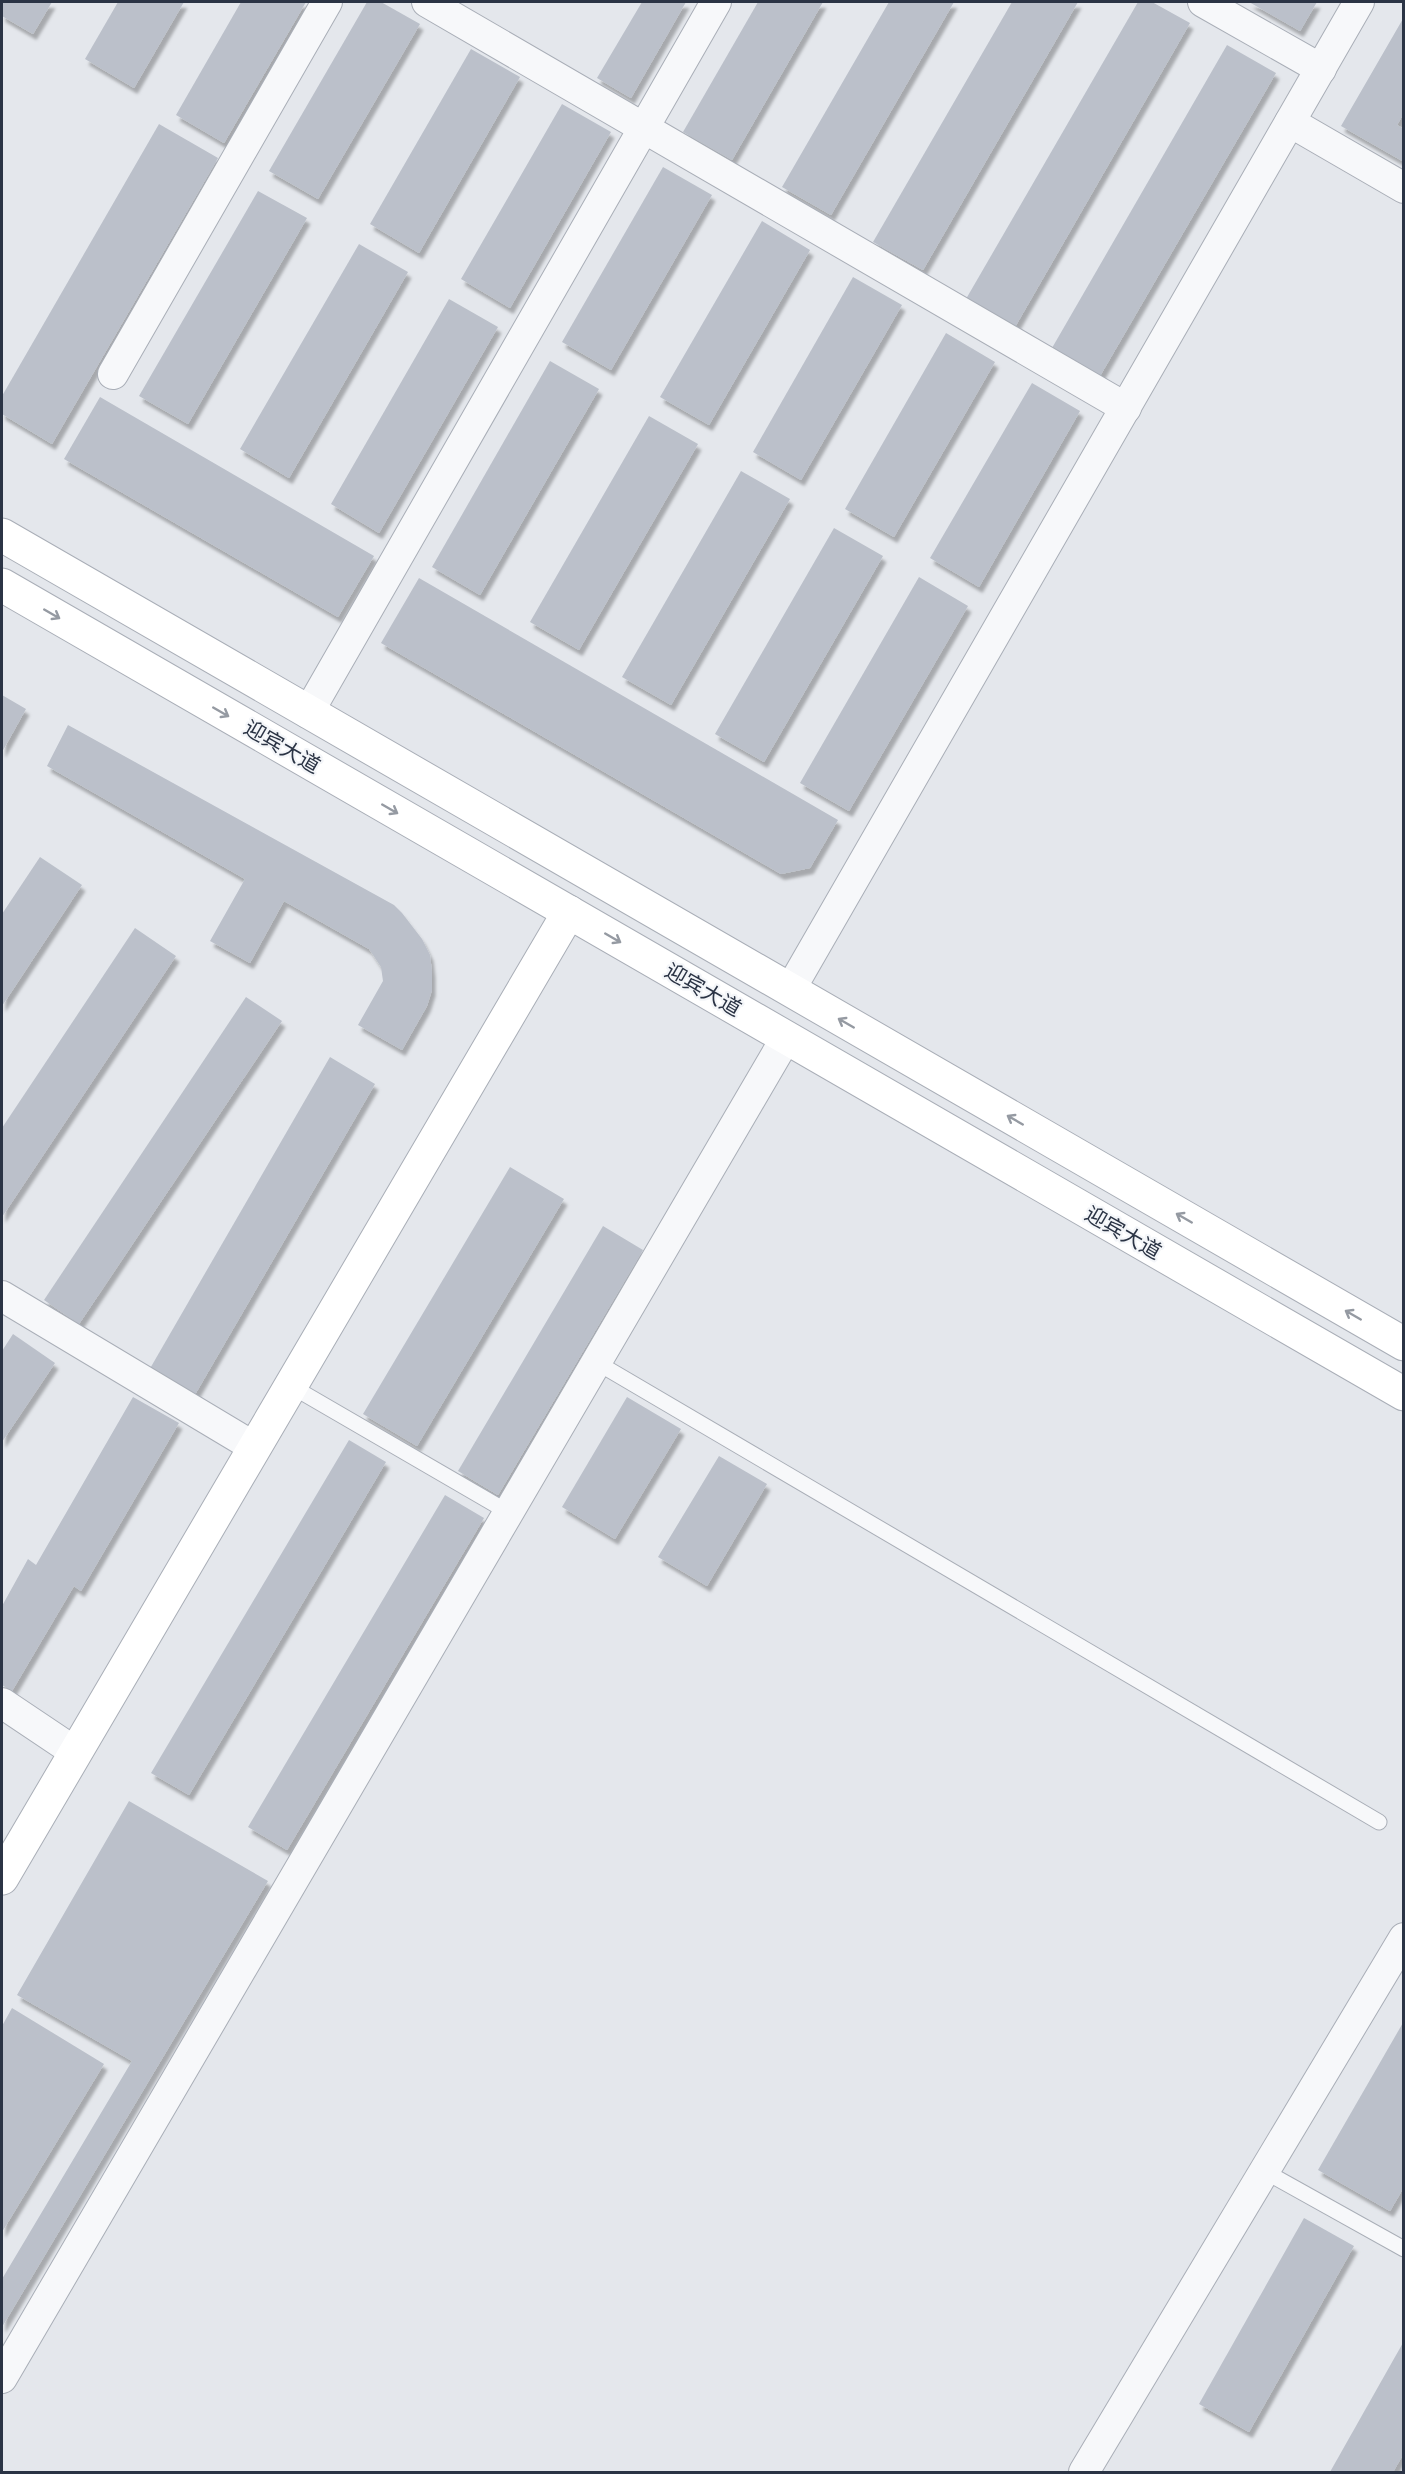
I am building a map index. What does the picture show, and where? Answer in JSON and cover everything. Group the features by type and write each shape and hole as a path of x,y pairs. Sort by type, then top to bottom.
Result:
{"main road":[{"name":"迎宾大道","path":"2,535 1404,1344"},
{"name":"迎宾大道","path":"2,585 1404,1394"},
{"path":"2,1878 569,912"}],"street":[{"path":"113,374 327,2"},
{"path":"427,2 1126,408"},
{"path":"308,712 716,2"},
{"path":"1203,2 1321,69"},
{"path":"790,990 1359,2"},
{"path":"1290,122 1404,188"},
{"path":"2,2378 786,1038"},
{"path":"2,1296 254,1448"},
{"path":"2,1703 75,1752"},
{"path":"1083,2472 1404,1938"}],"lane":[{"path":"596,1362 1379,1822"},
{"path":"291,1386 508,1512"},
{"path":"1264,2171 1404,2249"}],"building":[{"path":"2,2 52,2 33,34 2,16"},
{"path":"118,2 184,2 134,88 85,59"},
{"path":"241,2 306,2 224,143 176,115"},
{"path":"367,2 381,2 420,24 318,199 269,171"},
{"path":"642,2 686,2 631,98 597,78"},
{"path":"758,2 823,2 732,160 683,132"},
{"path":"889,2 954,2 831,215 782,187"},
{"path":"1012,2 1078,2 923,270 873,242"},
{"path":"1138,2 1152,2 1190,23 1015,327 966,299"},
{"path":"1249,2 1317,2 1300,31"},
{"path":"1404,17 1404,113 1397,125 1404,129 1404,162 1341,126"},
{"path":"1227,45 1276,73 1100,376 1052,348"},
{"path":"471,49 520,77 419,253 370,224"},
{"path":"562,104 611,132 510,308 461,279"},
{"path":"159,124 218,158 52,444 2,414 2,396"},
{"path":"663,167 712,195 611,370 562,342"},
{"path":"258,191 307,218 188,424 139,396"},
{"path":"762,221 810,250 709,425 660,397"},
{"path":"359,244 408,272 289,478 240,449"},
{"path":"853,277 902,305 801,480 753,452"},
{"path":"449,299 498,327 379,533 331,504"},
{"path":"946,333 995,362 894,537 845,509"},
{"path":"550,361 599,389 480,595 432,567"},
{"path":"1032,383 1080,411 979,587 930,558"},
{"path":"100,397 374,556 338,617 64,459"},
{"path":"649,416 698,444 579,650 530,622"},
{"path":"741,471 790,499 671,705 622,677"},
{"path":"834,528 883,556 764,762 715,734"},
{"path":"919,577 968,606 849,811 800,783"},
{"path":"419,578 838,820 810,868 781,874 381,643"},
{"path":"2,695 26,709 2,752"},
{"path":"68,725 394,905 422,939 430,955 432,972 432,990 427,1006 402,1050 358,1025 383,981 381,967 369,949 284,901 250,963 210,941 245,879 47,766"},
{"path":"40,857 82,885 2,1006 2,914"},
{"path":"135,928 176,956 2,1217 2,1128"},
{"path":"246,997 282,1021 79,1324 44,1300"},
{"path":"330,1057 375,1084 193,1398 148,1372"},
{"path":"510,1167 564,1199 417,1446 363,1414"},
{"path":"603,1226 643,1250 498,1495 458,1471"},
{"path":"13,1334 55,1363 2,1442 2,1351"},
{"path":"133,1397 179,1423 81,1591 74,1586 12,1691 2,1685 2,1606 28,1559 36,1565"},
{"path":"627,1397 681,1429 615,1539 562,1507"},
{"path":"349,1440 386,1462 189,1795 151,1773"},
{"path":"719,1456 767,1484 707,1586 658,1557"},
{"path":"445,1495 484,1518 287,1850 248,1827"},
{"path":"129,1801 268,1881 2,2327 2,2279 132,2061 17,1995"},
{"path":"12,2008 104,2064 2,2232 2,2026"},
{"path":"1404,2021 1404,2187 1390,2211 1318,2170"},
{"path":"1304,2218 1354,2246 1249,2432 1199,2404"},
{"path":"1404,2341 1404,2453 1393,2472 1330,2472"}]}
